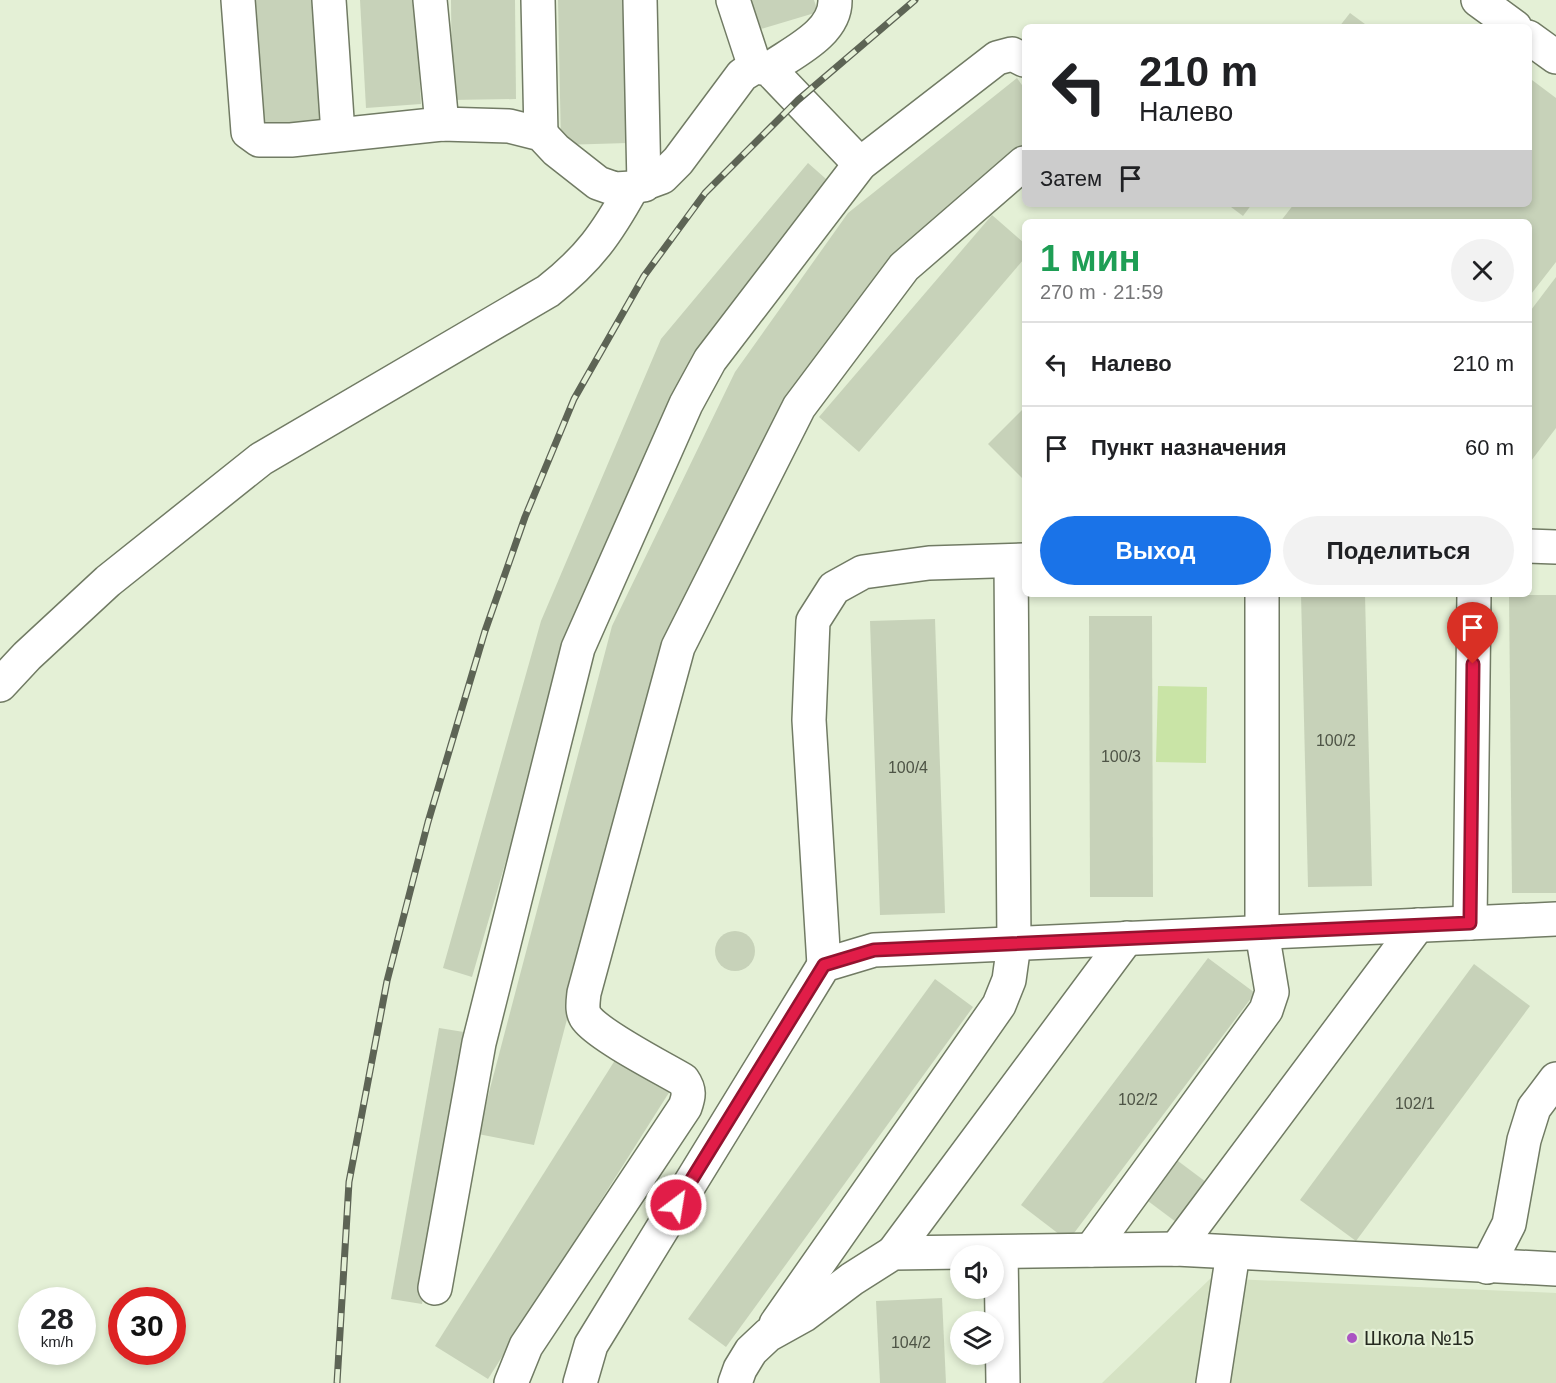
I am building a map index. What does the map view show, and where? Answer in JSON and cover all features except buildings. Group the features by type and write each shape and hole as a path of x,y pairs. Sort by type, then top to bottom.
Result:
{"street":[{"path":"238,0 248,132 259,140 291,140 442,124 508,126 541,134 556,150 598,183 615,189 638,186 662,177 678,161 742,75 762,68 828,27 835,15 836,0"},
{"path":"329,0 338,134"},
{"path":"430,0 442,124"},
{"path":"538,0 541,134"},
{"path":"0,685 27,656 108,581 261,459 548,291 573,272 601,242 638,186 640,0"},
{"path":"733,0 762,68 860,164"},
{"path":"1478,0 1511,24"},
{"path":"1532,40 1556,57"},
{"path":"435,1288 479,1043 578,648 686,404 710,360 860,164 997,58 1012,54 1022,59"},
{"path":"511,1383 526,1346 685,1107 689,1097 688,1087 682,1080 600,1030 586,1019 583,1008 584,993 678,647 799,407 904,267 1022,165"},
{"path":"1532,546 1556,547"},
{"path":"580,1383 591,1346 824,965 809,720 813,621 834,588 863,572 929,563 1018,560 1014,944 1009,980 999,1005 768,1335 751,1352 740,1369 735,1383"},
{"path":"1091,1250 1266,1010 1272,992 1262,932 1262,597"},
{"path":"1470,923 1474,597"},
{"path":"824,965 874,950 1556,919"},
{"path":"1176,1249 1418,925"},
{"path":"768,1335 804,1315 852,1279 893,1253 1127,938"},
{"path":"1487,1267 1509,1224 1524,1140 1534,1108 1556,1079"},
{"path":"1004,1252 1176,1249 1556,1269"},
{"path":"893,1253 950,1252"},
{"path":"1213,1383 1233,1253"},
{"path":"1002,1299 1003,1383"}],"shaded area":[{"name":"Школа №15","path":"1211,1278 1556,1293 1556,1383 1102,1383"}],"green space":[{"path":"1158,686 1207,687 1206,763 1156,762"}],"railway":[{"path":"337,1383 349,1182 387,981 428,822 485,631 525,517 574,399 644,276 705,193 798,100 915,0"}],"place":[{"name":"Школа №15","path":"1352,1338"}],"route":[{"path":"676,1205 824,965 874,950 1470,923 1473,664"}]}
